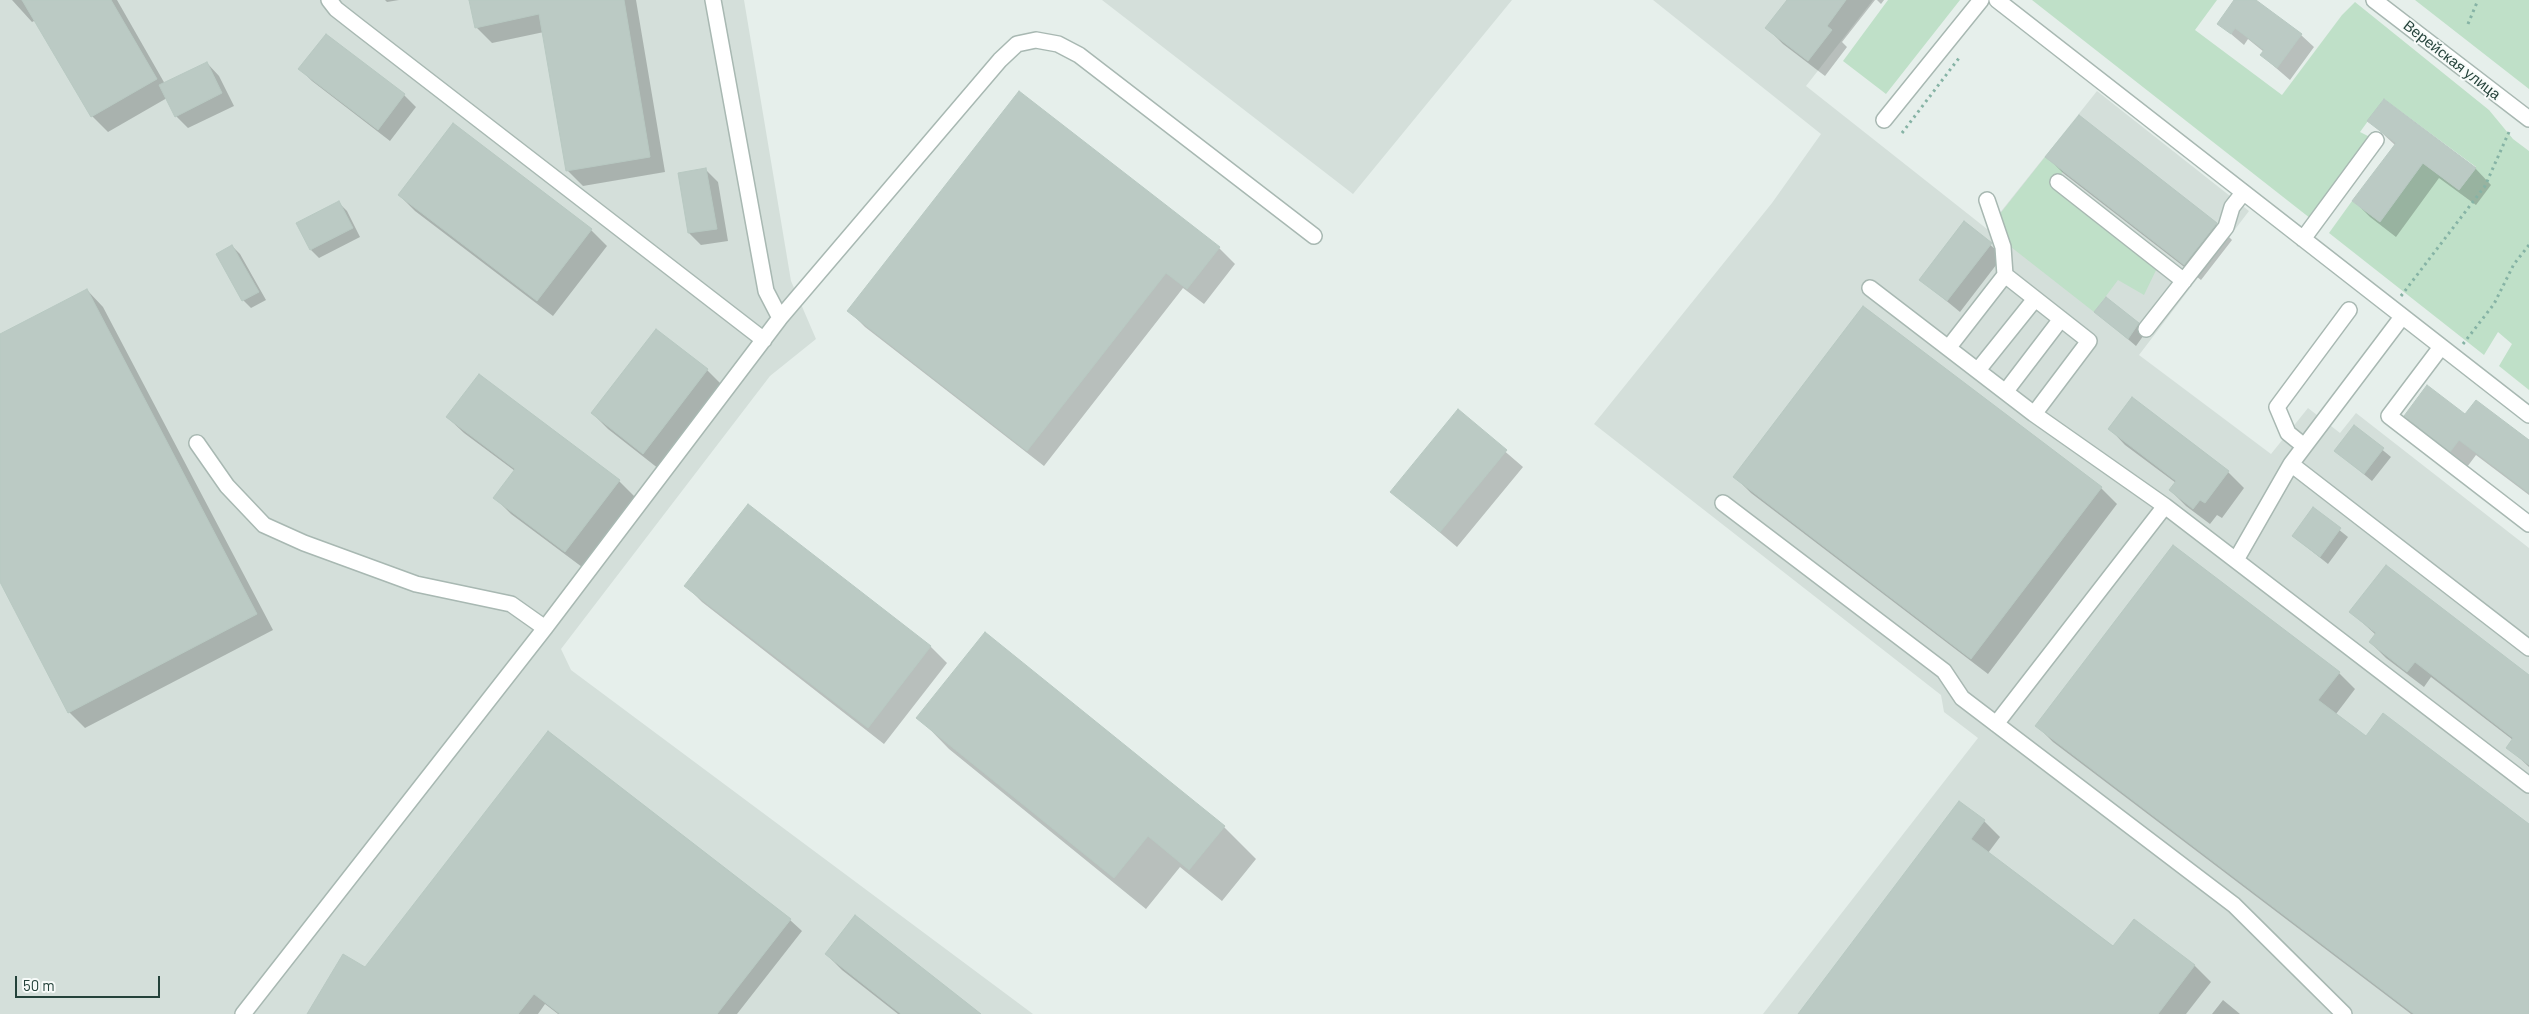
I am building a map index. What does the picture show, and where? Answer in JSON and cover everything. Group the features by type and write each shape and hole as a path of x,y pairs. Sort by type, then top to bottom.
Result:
{"street":[{"path":"329,0 336,9 359,27 764,340"},
{"path":"713,0 766,291 780,318"},
{"path":"1884,120 1981,0"},
{"path":"1996,0 2529,415"},
{"name":"Верейская улица","path":"2374,0 2529,119"},
{"path":"244,1014 545,628 780,318 1000,60 1017,44 1036,40 1058,44 1079,55 1314,236"},
{"path":"2302,239 2376,140"},
{"path":"2058,182 2184,281"},
{"path":"2146,329 2226,227 2232,207 2243,193"},
{"path":"1949,347 2005,275 2003,247 1987,200"},
{"path":"2005,275 2089,341 2034,414"},
{"path":"1870,288 2034,414 2165,506 2529,785"},
{"path":"1978,370 2035,298"},
{"path":"2304,446 2288,433 2277,407 2349,310"},
{"path":"2236,560 2290,464 2397,313"},
{"path":"2006,392 2061,319"},
{"path":"2447,352 2388,416 2529,524"},
{"path":"198,443 227,486 264,525 304,544 416,584 511,604 545,628"},
{"path":"2290,464 2529,648"},
{"path":"1723,503 1944,672 1962,698 2234,905 2344,1014"},
{"path":"1996,724 2165,506"}],"path":[{"path":"2468,24 2478,0"},
{"path":"1902,133 1960,56"},
{"path":"2397,313 2485,186 2509,132"},
{"path":"2447,352 2494,304 2514,264 2529,245"}],"shaded area":[{"path":"0,0 744,0 791,281 816,339 770,376 561,649 571,670 1033,1014 0,1014"},
{"path":"1102,0 1512,0 1353,194"},
{"path":"1653,0 1873,0 1806,86 1987,229 2097,91 2249,211 2139,355 2271,454 2308,408 2340,433 2356,413 2529,548 2529,1014 1763,1014 1978,738 1944,712 1941,695 1594,424 1772,203 1821,134"}],"green space":[{"path":"1888,0 1960,0 1886,94 1843,61"},
{"path":"2032,0 2217,0 2195,30 2282,95 2342,15 2355,2 2489,110 2513,139 2529,151 2529,390 2499,366 2512,344 2498,332 2484,355 2329,233 2352,201 2379,221 2418,160 2459,190 2476,167 2384,99 2360,132 2376,140 2315,222"},
{"path":"2415,0 2529,0 2529,89"},
{"path":"2045,157 2063,171 2058,181 2160,262 2144,295 2118,280 2094,312 1988,229"}],"building":[{"path":"22,0 111,0 157,79 91,117"},
{"path":"469,0 624,0 650,157 566,171 539,14 475,28"},
{"path":"1787,0 1846,0 1827,26 1832,30 1808,61 1765,28"},
{"path":"2234,0 2256,0 2302,34 2277,68 2260,55 2264,50 2235,28 2231,34 2217,24"},
{"path":"326,34 405,94 378,130 298,69"},
{"path":"207,62 222,93 175,117 159,85"},
{"path":"1019,91 1220,247 1187,289 1166,273 1027,451 847,311"},
{"path":"2384,99 2476,168 2459,190 2423,163 2380,222 2352,201 2396,143 2367,121"},
{"path":"2079,115 2217,223 2184,265 2045,157"},
{"path":"453,123 592,229 537,301 398,195"},
{"path":"706,168 717,229 688,233 678,173"},
{"path":"339,201 353,228 310,250 296,223"},
{"path":"1964,221 1992,243 1947,301 1919,280"},
{"path":"232,245 259,292 242,301 216,254"},
{"path":"87,289 257,614 68,713 0,582 0,334"},
{"path":"2106,297 2139,323 2128,339 2094,312"},
{"path":"1863,306 2102,487 1971,659 1733,477"},
{"path":"656,329 708,369 643,454 591,413"},
{"path":"479,374 620,480 565,552 493,498 515,469 446,417"},
{"path":"2427,385 2465,414 2476,400 2529,440 2529,493 2459,440 2450,452 2404,416"},
{"path":"2132,397 2229,471 2205,503 2200,500 2193,509 2169,490 2176,481 2108,429"},
{"path":"1458,409 1507,450 1440,532 1390,492"},
{"path":"2354,425 2384,448 2364,474 2334,451"},
{"path":"748,504 931,646 868,728 684,586"},
{"path":"2313,507 2341,528 2320,557 2292,536"},
{"path":"2173,545 2340,672 2318,700 2366,736 2383,713 2529,824 2529,1014 2414,1014 2035,726"},
{"path":"2386,565 2529,675 2529,765 2506,748 2513,738 2415,662 2407,672 2369,642 2376,633 2349,612"},
{"path":"985,632 1225,826 1189,870 1148,836 1114,878 916,718"},
{"path":"548,731 791,919 717,1014 560,1014 534,994 518,1014 307,1014 343,954 365,967"},
{"path":"1959,801 1985,820 1971,839 2113,946 2134,919 2195,965 2158,1014 1798,1014"},
{"path":"855,915 981,1014 901,1014 825,954"}]}
